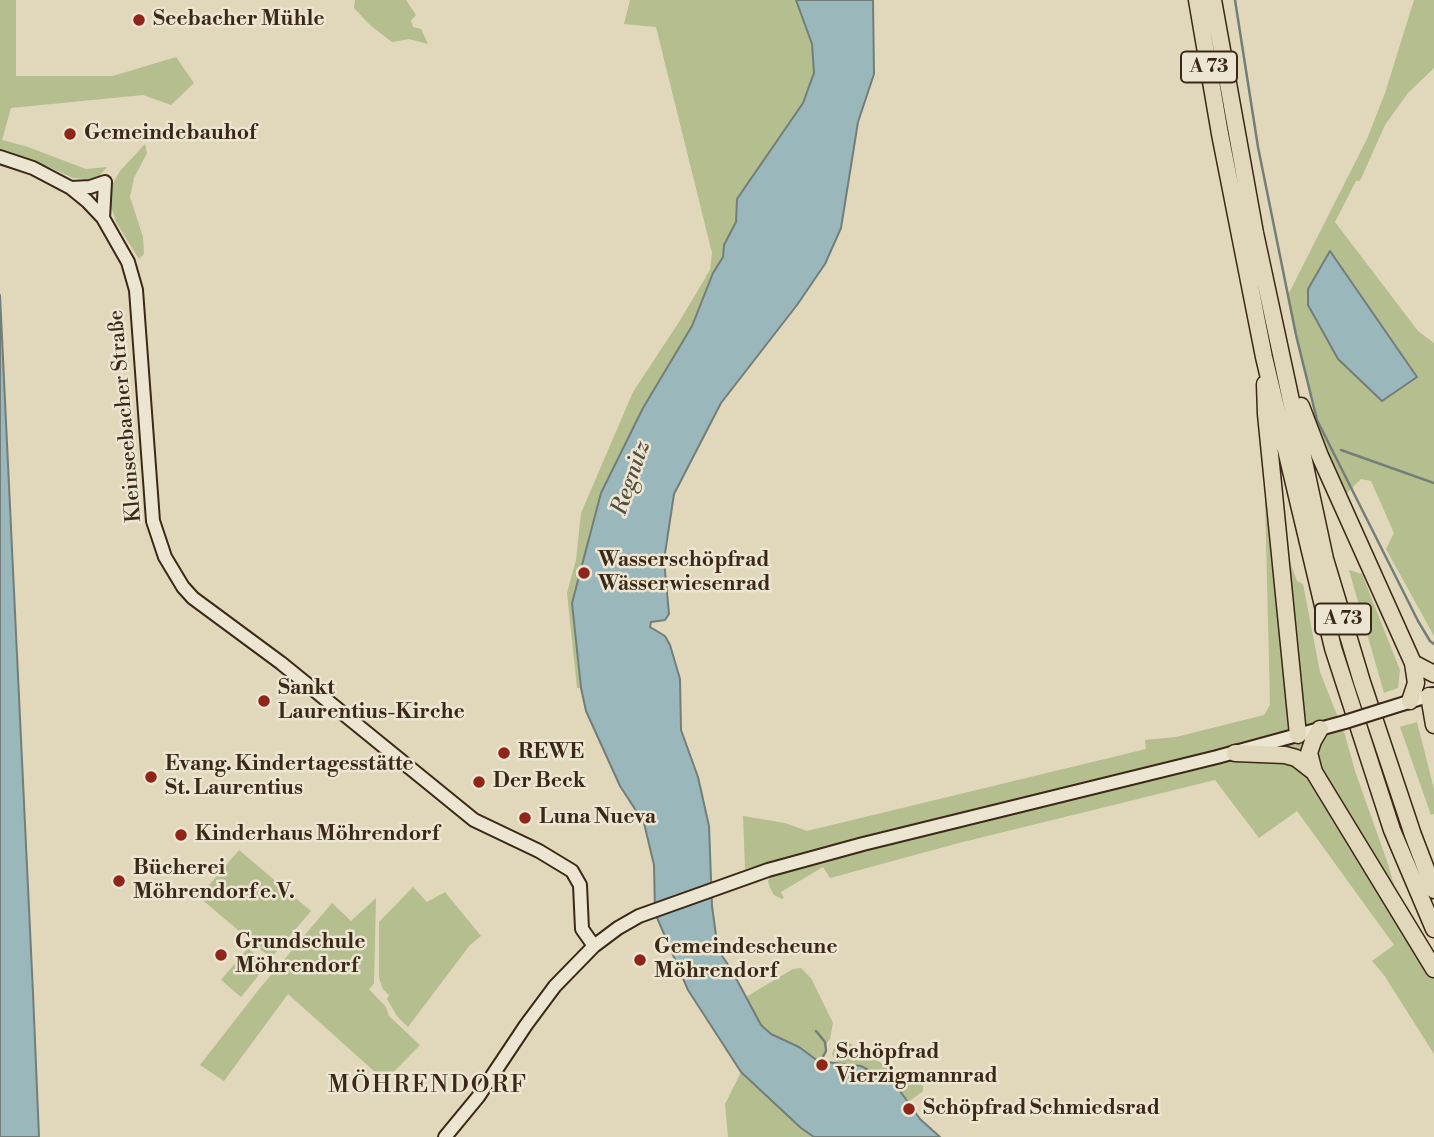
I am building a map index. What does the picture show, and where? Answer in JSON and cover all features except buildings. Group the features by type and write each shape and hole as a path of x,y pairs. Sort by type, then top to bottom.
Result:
{"highway":[{"name":"A 73","path":"1197,0 1220,134 1264,357 1333,648 1392,830 1434,929"},
{"name":"A 73","path":"1213,0 1277,341 1325,559 1413,835 1434,890"},
{"path":"1277,341 1320,457 1413,663 1416,682 1410,701"},
{"path":"1264,357 1266,414 1298,735"},
{"path":"1413,663 1434,674"},
{"path":"1431,695 1434,725"},
{"path":"1320,729 1309,753 1314,772 1434,969"},
{"path":"1234,752 1285,755 1296,758 1314,772"}],"street":[{"name":"Kleinseebacher Straße","path":"0,157 33,168 71,188 103,218 128,262 136,290 150,504 156,536 174,574 193,598 281,663 474,820 539,851 572,871 580,885 582,929 594,947"},
{"path":"71,188 90,187 105,182 103,218"},
{"path":"444,1137 478,1097 540,1004 594,947 618,928 654,909 748,876 962,819 1234,752 1431,695"}],"green space":[{"path":"0,0 16,0 16,76 113,76 176,57 194,83 171,105 143,95 11,108 2,140 86,169 107,167 99,176 88,179 73,178 0,150"},
{"path":"355,0 406,0 416,15 411,20 413,27 421,29 428,44 409,39 392,42 354,8"},
{"path":"630,0 796,0 812,44 814,73 803,103 737,199 736,222 692,326 643,408 574,591 572,603 580,688 577,688 567,593 576,560 581,513 633,392 710,270 712,253 656,27 624,24"},
{"path":"1414,0 1434,0 1434,68 1408,93 1385,125 1360,181 1356,181 1335,222 1418,331 1434,343 1434,636 1386,549 1394,533 1371,481 1361,479 1345,495 1324,451 1287,297 1367,139 1385,93"},
{"path":"145,144 147,153 134,178 130,197 143,237 144,254 139,259 116,222 110,203 111,187 120,171"},
{"path":"1265,496 1297,581 1303,584 1320,672 1345,735 1409,937 1434,980 1434,1054 1384,975 1372,961 1394,945 1297,811 1259,838 1215,780 830,878 823,867 781,892 784,898 782,899 774,895 770,888 770,877 806,864 955,825 953,816 745,869 743,816 785,823 807,831 1146,749 1145,740 1176,737 1264,715 1270,705"},
{"path":"1349,570 1362,574 1400,670 1398,688 1384,693"},
{"path":"1417,722 1434,789 1434,814 1431,815 1400,727"},
{"path":"239,850 311,911 271,958 199,897"},
{"path":"413,887 427,902 445,892 481,936 470,945 408,1027 397,1016 379,978 379,922"},
{"path":"376,898 374,984 369,989 386,1007 389,1016 420,1045 385,1081 288,994 224,1081 200,1065 260,988 332,903 351,921"},
{"path":"248,948 267,965 241,997 221,980"},
{"path":"801,968 811,978 833,1023 830,1039 824,1046 825,1053 818,1061 799,1047 771,1034 761,1025 746,997 793,969"},
{"path":"846,1041 902,1076 916,1081 923,1086 923,1091 907,1103 900,1089 881,1076 861,1066 836,1062 832,1054 834,1049 838,1043"},
{"path":"741,1072 814,1137 728,1137 725,1104"}],"water":[{"name":"Regnitz","path":"796,0 873,0 874,74 858,122 841,228 825,264 797,305 721,403 674,494 664,560 669,614 665,620 651,622 650,627 665,636 680,679 681,730 698,777 709,826 712,906 718,950 761,1025 771,1034 799,1047 818,1061 861,1066 895,1084 920,1119 940,1137 814,1137 741,1072 688,990 655,913 654,865 644,823 620,786 586,711 581,688 572,603 601,493 643,408 692,326 736,222 737,199 803,103 814,73 812,44"},
{"path":"1330,251 1417,377 1382,401 1338,359 1308,305 1308,289"},
{"path":"0,295 33,993 39,1137 0,1137"}],"waterway":[{"path":"1235,0 1258,147 1296,335 1317,420 1418,621 1434,644"},
{"path":"1341,450 1434,483"},
{"path":"816,1031 825,1042 826,1051 820,1062"}],"place":[{"name":"Seebacher Mühle","path":"139,20"},
{"name":"Gemeindebauhof","path":"70,134"},
{"name":"Wasserschöpfrad Wässerwiesenrad","path":"584,573"},
{"name":"Sankt Laurentius-Kirche","path":"264,701"},
{"name":"REWE","path":"504,753"},
{"name":"Evang. Kindertagesstätte St. Laurentius","path":"151,777"},
{"name":"Der Beck","path":"479,782"},
{"name":"Luna Nueva","path":"525,818"},
{"name":"Kinderhaus Möhrendorf","path":"181,835"},
{"name":"Bücherei Möhrendorf e.V.","path":"119,881"},
{"name":"Grundschule Möhrendorf","path":"221,955"},
{"name":"Gemeindescheune Möhrendorf","path":"640,960"},
{"name":"Schöpfrad Vierzigmannrad","path":"822,1065"},
{"name":"Schöpfrad Schmiedsrad","path":"909,1109"}],"district":[{"name":"MÖHRENDORF","path":"428,1086"}]}
